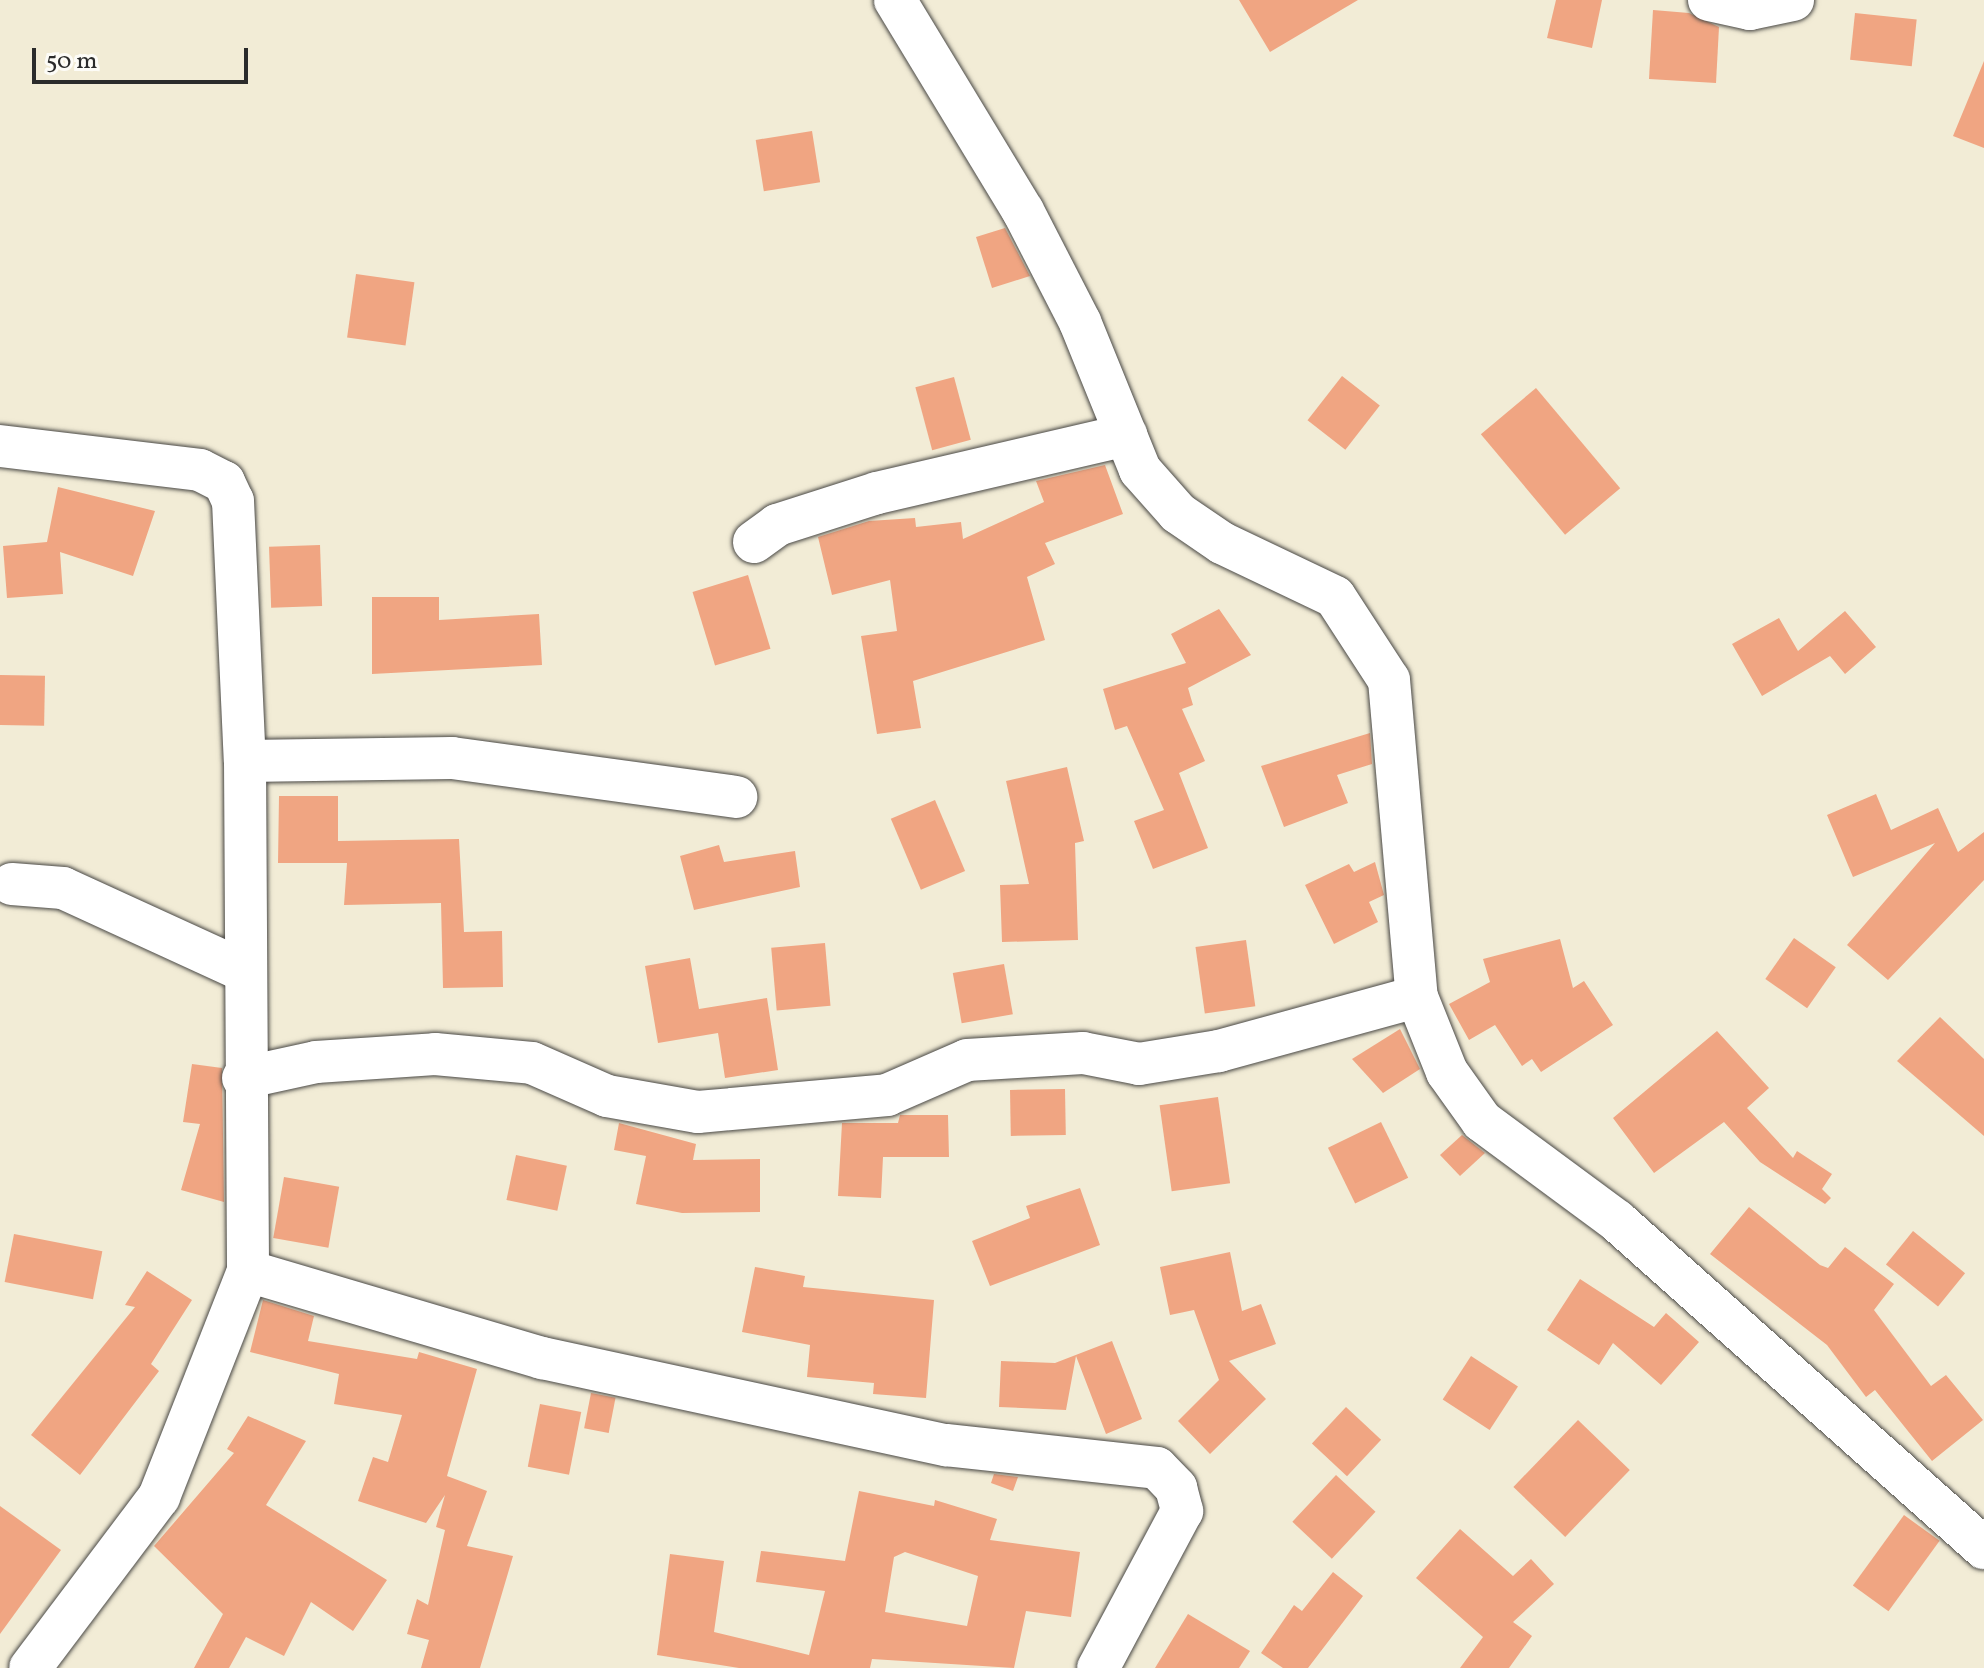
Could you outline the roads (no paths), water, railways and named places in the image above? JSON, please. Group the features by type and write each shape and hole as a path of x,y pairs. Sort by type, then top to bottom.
{"street":[{"path":"895,0 1023,211 1080,322 1140,470 1178,513 1222,543 1335,597 1389,680 1417,997 1447,1072 1482,1121 1617,1221 1984,1548"},
{"path":"1709,0 1750,9 1793,0"},
{"path":"754,542 777,525 877,493 1126,435"},
{"path":"0,446 200,470 224,482 233,501 245,761 243,1078 248,1271 159,1497 30,1668"},
{"path":"245,761 452,758 736,797"},
{"path":"12,884 63,888 244,971"},
{"path":"243,1078 316,1062 435,1054 532,1063 607,1096 698,1112 887,1095 967,1060 1083,1053 1139,1064 1166,1060 1417,997"},
{"path":"248,1271 542,1358 946,1445 1157,1468 1176,1488 1182,1511 1098,1668"}]}
